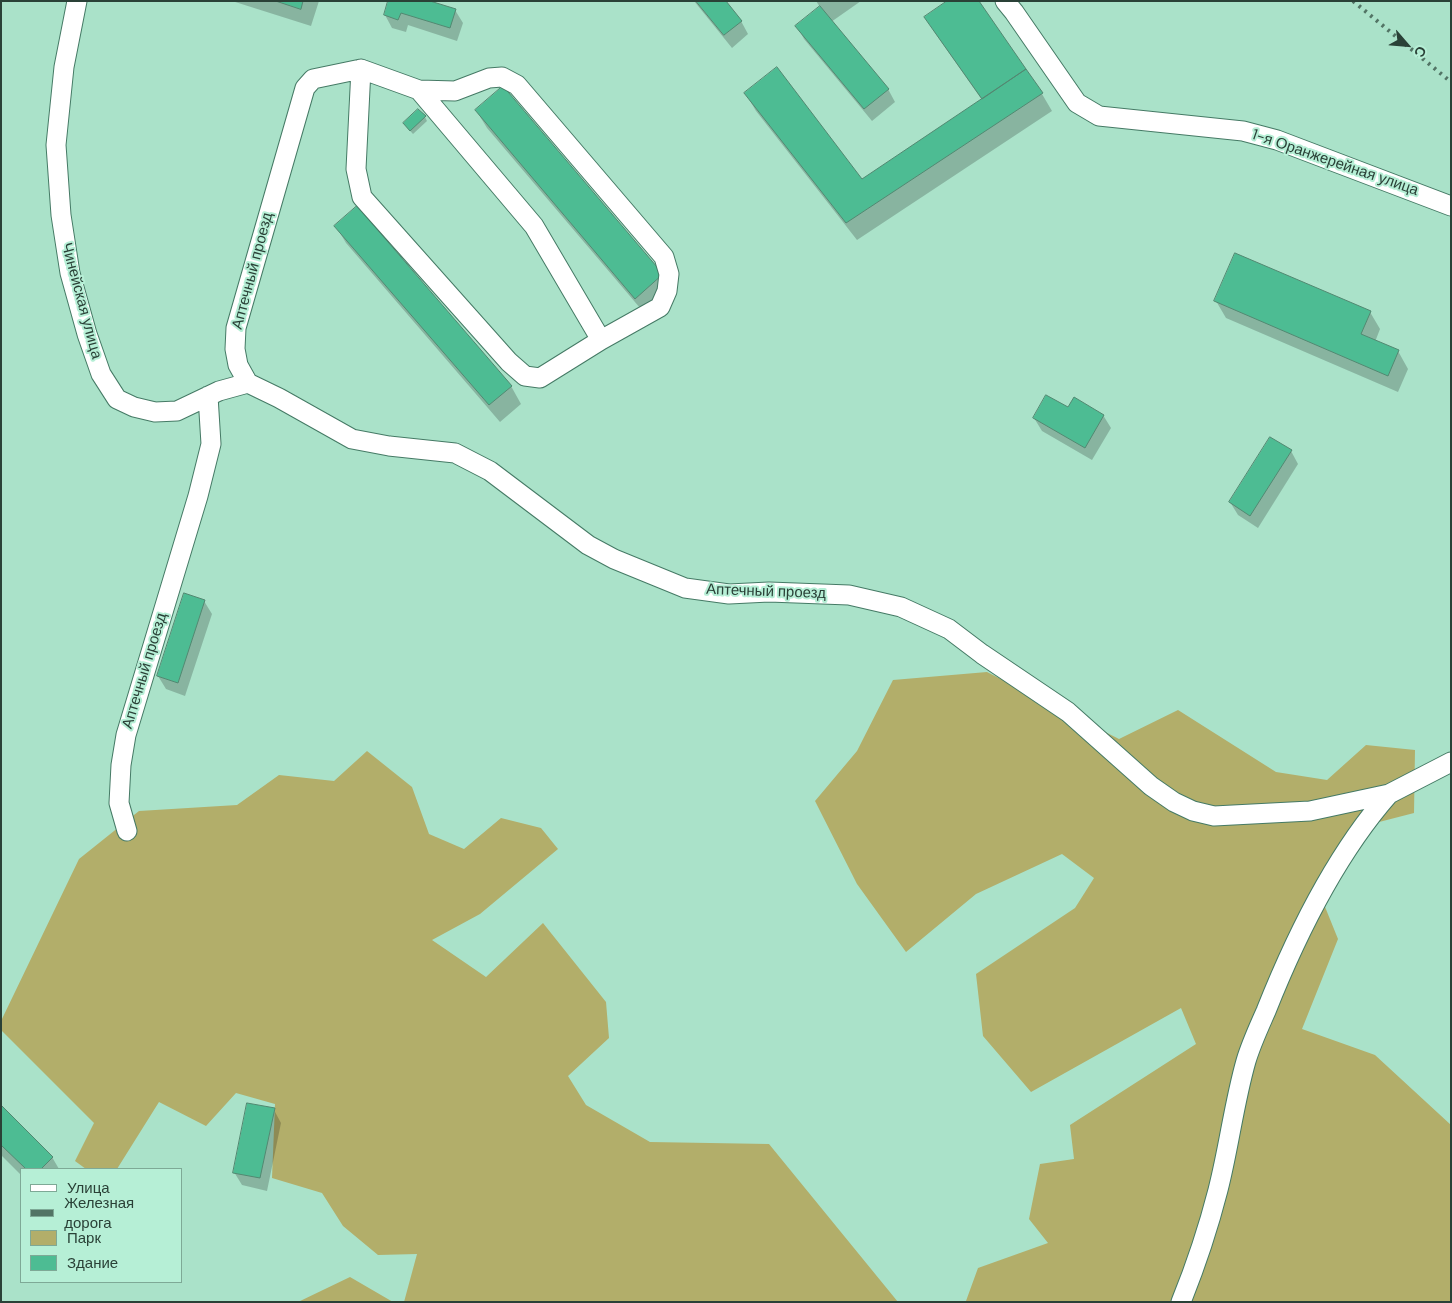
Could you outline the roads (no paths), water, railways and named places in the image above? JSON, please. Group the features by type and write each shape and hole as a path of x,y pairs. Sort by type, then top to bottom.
{"street":[{"name":"Чинейская улица","path":"77,1 64,66 56,145 61,215 70,273 101,374 117,399 134,407 156,412 177,411 219,390 248,383"},
{"name":"1-я Оранжерейная улица","path":"1004,1 1014,12 1077,103 1099,116 1243,131 1277,140 1451,206"},
{"name":"Аптечный проезд","path":"361,69 313,79 305,88 236,328 235,349 238,365 248,383 352,439 389,446 455,453 475,462 490,471 588,545 614,559 685,588 728,594 769,592 849,595 901,607 949,629 982,654 1068,712 1151,786 1174,802 1193,810 1214,816 1310,812 1388,794 1451,762"},
{"path":"361,69 419,90 455,91 490,78 502,78 517,85 664,257 669,274 667,291 660,307 540,378 525,376 509,362 362,197 356,169 361,69"},
{"path":"419,90 534,226 602,340"},
{"name":"Аптечный проезд","path":"127,831 119,803 121,765 126,735 198,496 211,444 208,396"},
{"path":"1181,1302 1210,1221 1247,1060 1283,967 1330,877 1371,814 1388,794"}],"railway":[{"path":"1353,1 1451,82"}]}
